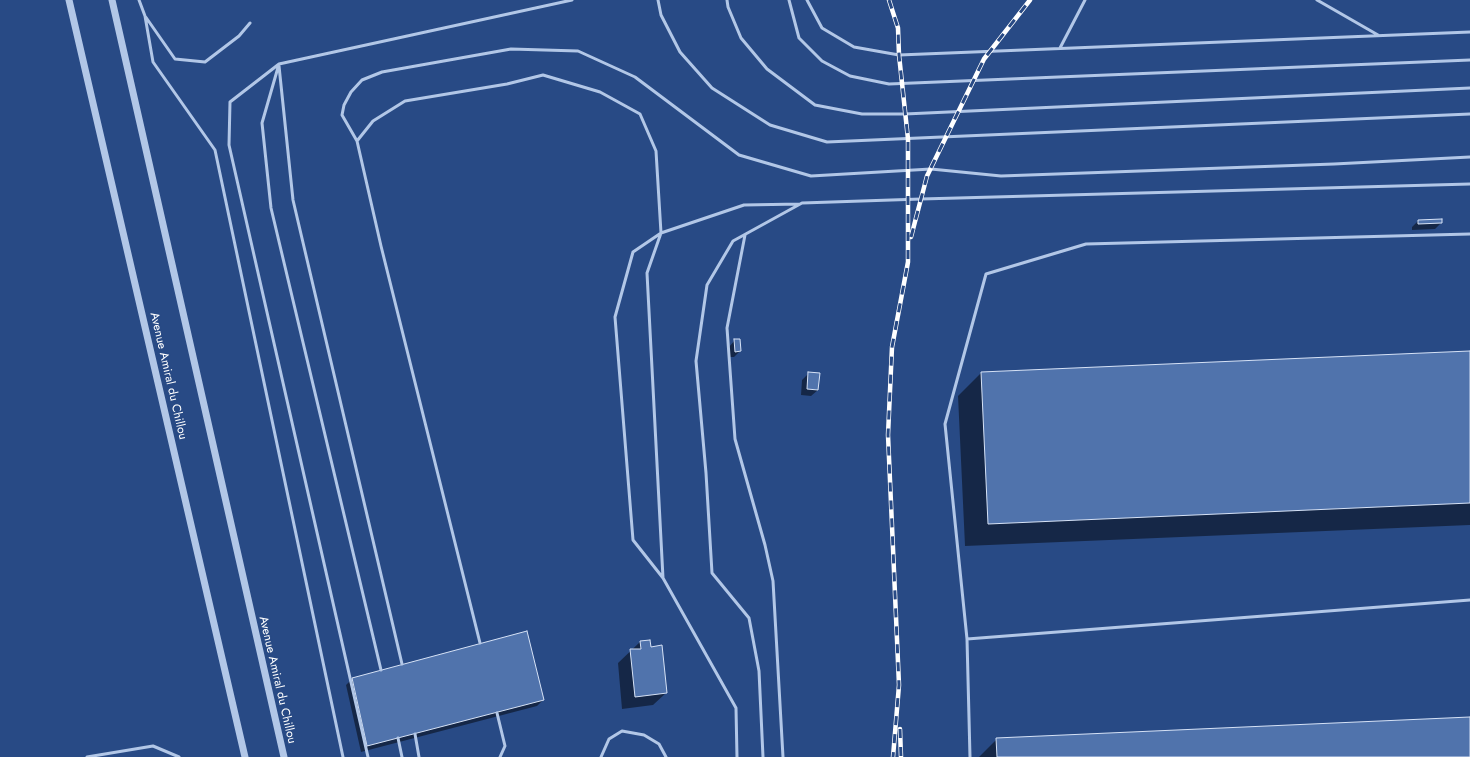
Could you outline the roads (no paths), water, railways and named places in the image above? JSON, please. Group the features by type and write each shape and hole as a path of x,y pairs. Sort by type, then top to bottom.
{"street":[{"name":"Avenue Amiral du Chillou","path":"69,0 245,757"},
{"name":"Avenue Amiral du Chillou","path":"112,0 284,757"}],"lane":[{"path":"139,0 144,16 153,62 215,150 343,757"},
{"path":"368,757 229,145 230,102 279,64 572,0"},
{"path":"658,0 661,15 680,52 712,88 770,125 827,142 1470,114"},
{"path":"727,0 728,8 741,38 767,69 815,105 862,114 906,114 1470,88"},
{"path":"788,0 799,38 822,62 850,76 889,84 1470,60"},
{"path":"807,0 822,28 854,47 899,55 1470,32"},
{"path":"1060,48 1085,0"},
{"path":"1317,0 1378,36"},
{"path":"144,16 175,59 205,62 239,36 250,23"},
{"path":"480,643 381,246 357,141 342,115 344,105 351,92 362,80 382,72 511,49 578,51 635,77 739,155 811,176 931,169 1001,176 1334,164 1470,157"},
{"path":"279,64 293,200 402,664"},
{"path":"279,64 262,124 271,208 382,670"},
{"path":"357,141 373,121 404,101 507,84 543,75 600,92 640,114 656,151 661,233 647,273 663,578"},
{"path":"737,757 736,708 663,578 633,540 615,317 632,252 661,233 744,205 1470,184"},
{"path":"763,757 759,671 749,618 712,573 706,473 696,361 707,285 733,241 802,204"},
{"path":"970,757 967,639 945,424 986,274 1086,244 1470,234"},
{"path":"745,235 727,328 735,439 765,545 773,581 783,757"},
{"path":"967,639 1470,600"},
{"path":"497,713 505,746 500,757"},
{"path":"601,757 609,739 622,731 644,735 659,744 666,757"},
{"path":"415,734 419,757"},
{"path":"398,738 402,757"},
{"path":"87,757 153,746 179,757"}],"railway":[{"path":"889,0 898,28 899,55 908,139 908,262 892,347 888,435 899,685 893,757"},
{"path":"911,237 927,176 984,59 1030,0"},
{"path":"900,729 901,757"}]}
